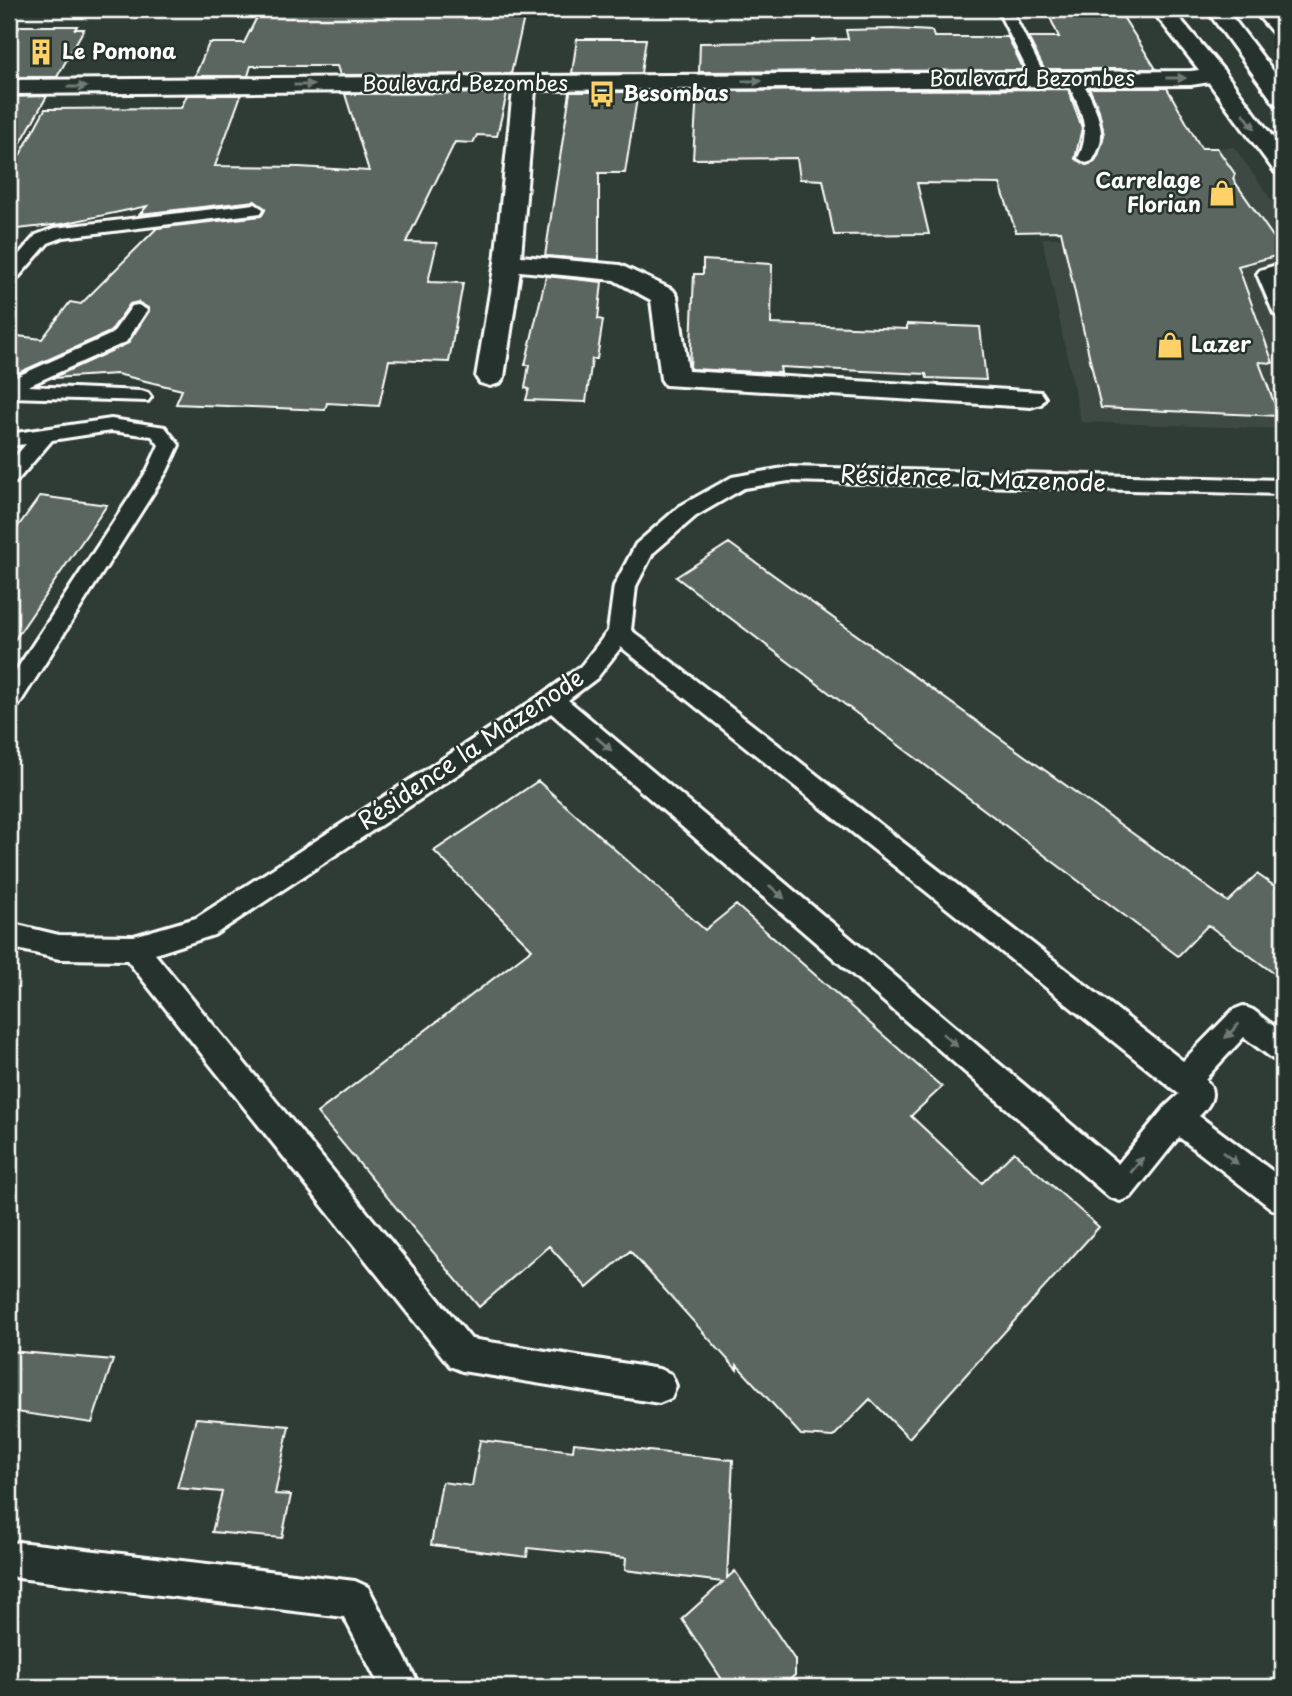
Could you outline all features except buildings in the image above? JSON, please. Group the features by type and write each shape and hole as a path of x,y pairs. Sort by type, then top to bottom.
{"main road":[{"path":"1161,9 1215,75 1283,167"},
{"path":"1216,9 1283,99"},
{"path":"1262,9 1283,32"},
{"name":"Boulevard Bezombes","path":"9,87 1191,78 1215,75"},
{"path":"490,377 508,262 524,83"},
{"path":"508,262 620,274 664,296 675,379 1031,398"}],"lane":[{"path":"1004,9 1039,79"},
{"path":"1073,79 1095,132 1092,148 1086,158"},
{"path":"9,277 42,239 61,232 254,209"},
{"path":"1283,268 1266,274 1283,314"},
{"path":"9,389 119,338 138,310"},
{"path":"9,389 141,397"},
{"path":"9,440 111,425 158,431 169,445 157,471 9,700"},
{"path":"9,477 45,435"},
{"name":"Résidence la Mazenode","path":"9,935 60,947 134,948 204,927 589,672 619,633 625,586 644,550 688,511 739,482 789,474 1283,487"},
{"path":"552,699 1120,1186 1176,1117 1198,1095 1198,1091 619,633"},
{"path":"134,948 462,1354 659,1386"},
{"path":"1185,1079 1243,1019 1283,1049"},
{"path":"1176,1117 1283,1198"},
{"path":"18,1560 355,1600 401,1687"}],"shaded area":[{"path":"1234,147 1283,216 1283,429 1081,422 1042,238 1225,236 1169,148"}],"place":[{"name":"Le Pomona","path":"41,52"},
{"name":"Besombas","path":"602,94"},
{"name":"Carrelage Florian","path":"1222,193"},
{"name":"Lazer","path":"1170,345"}]}
